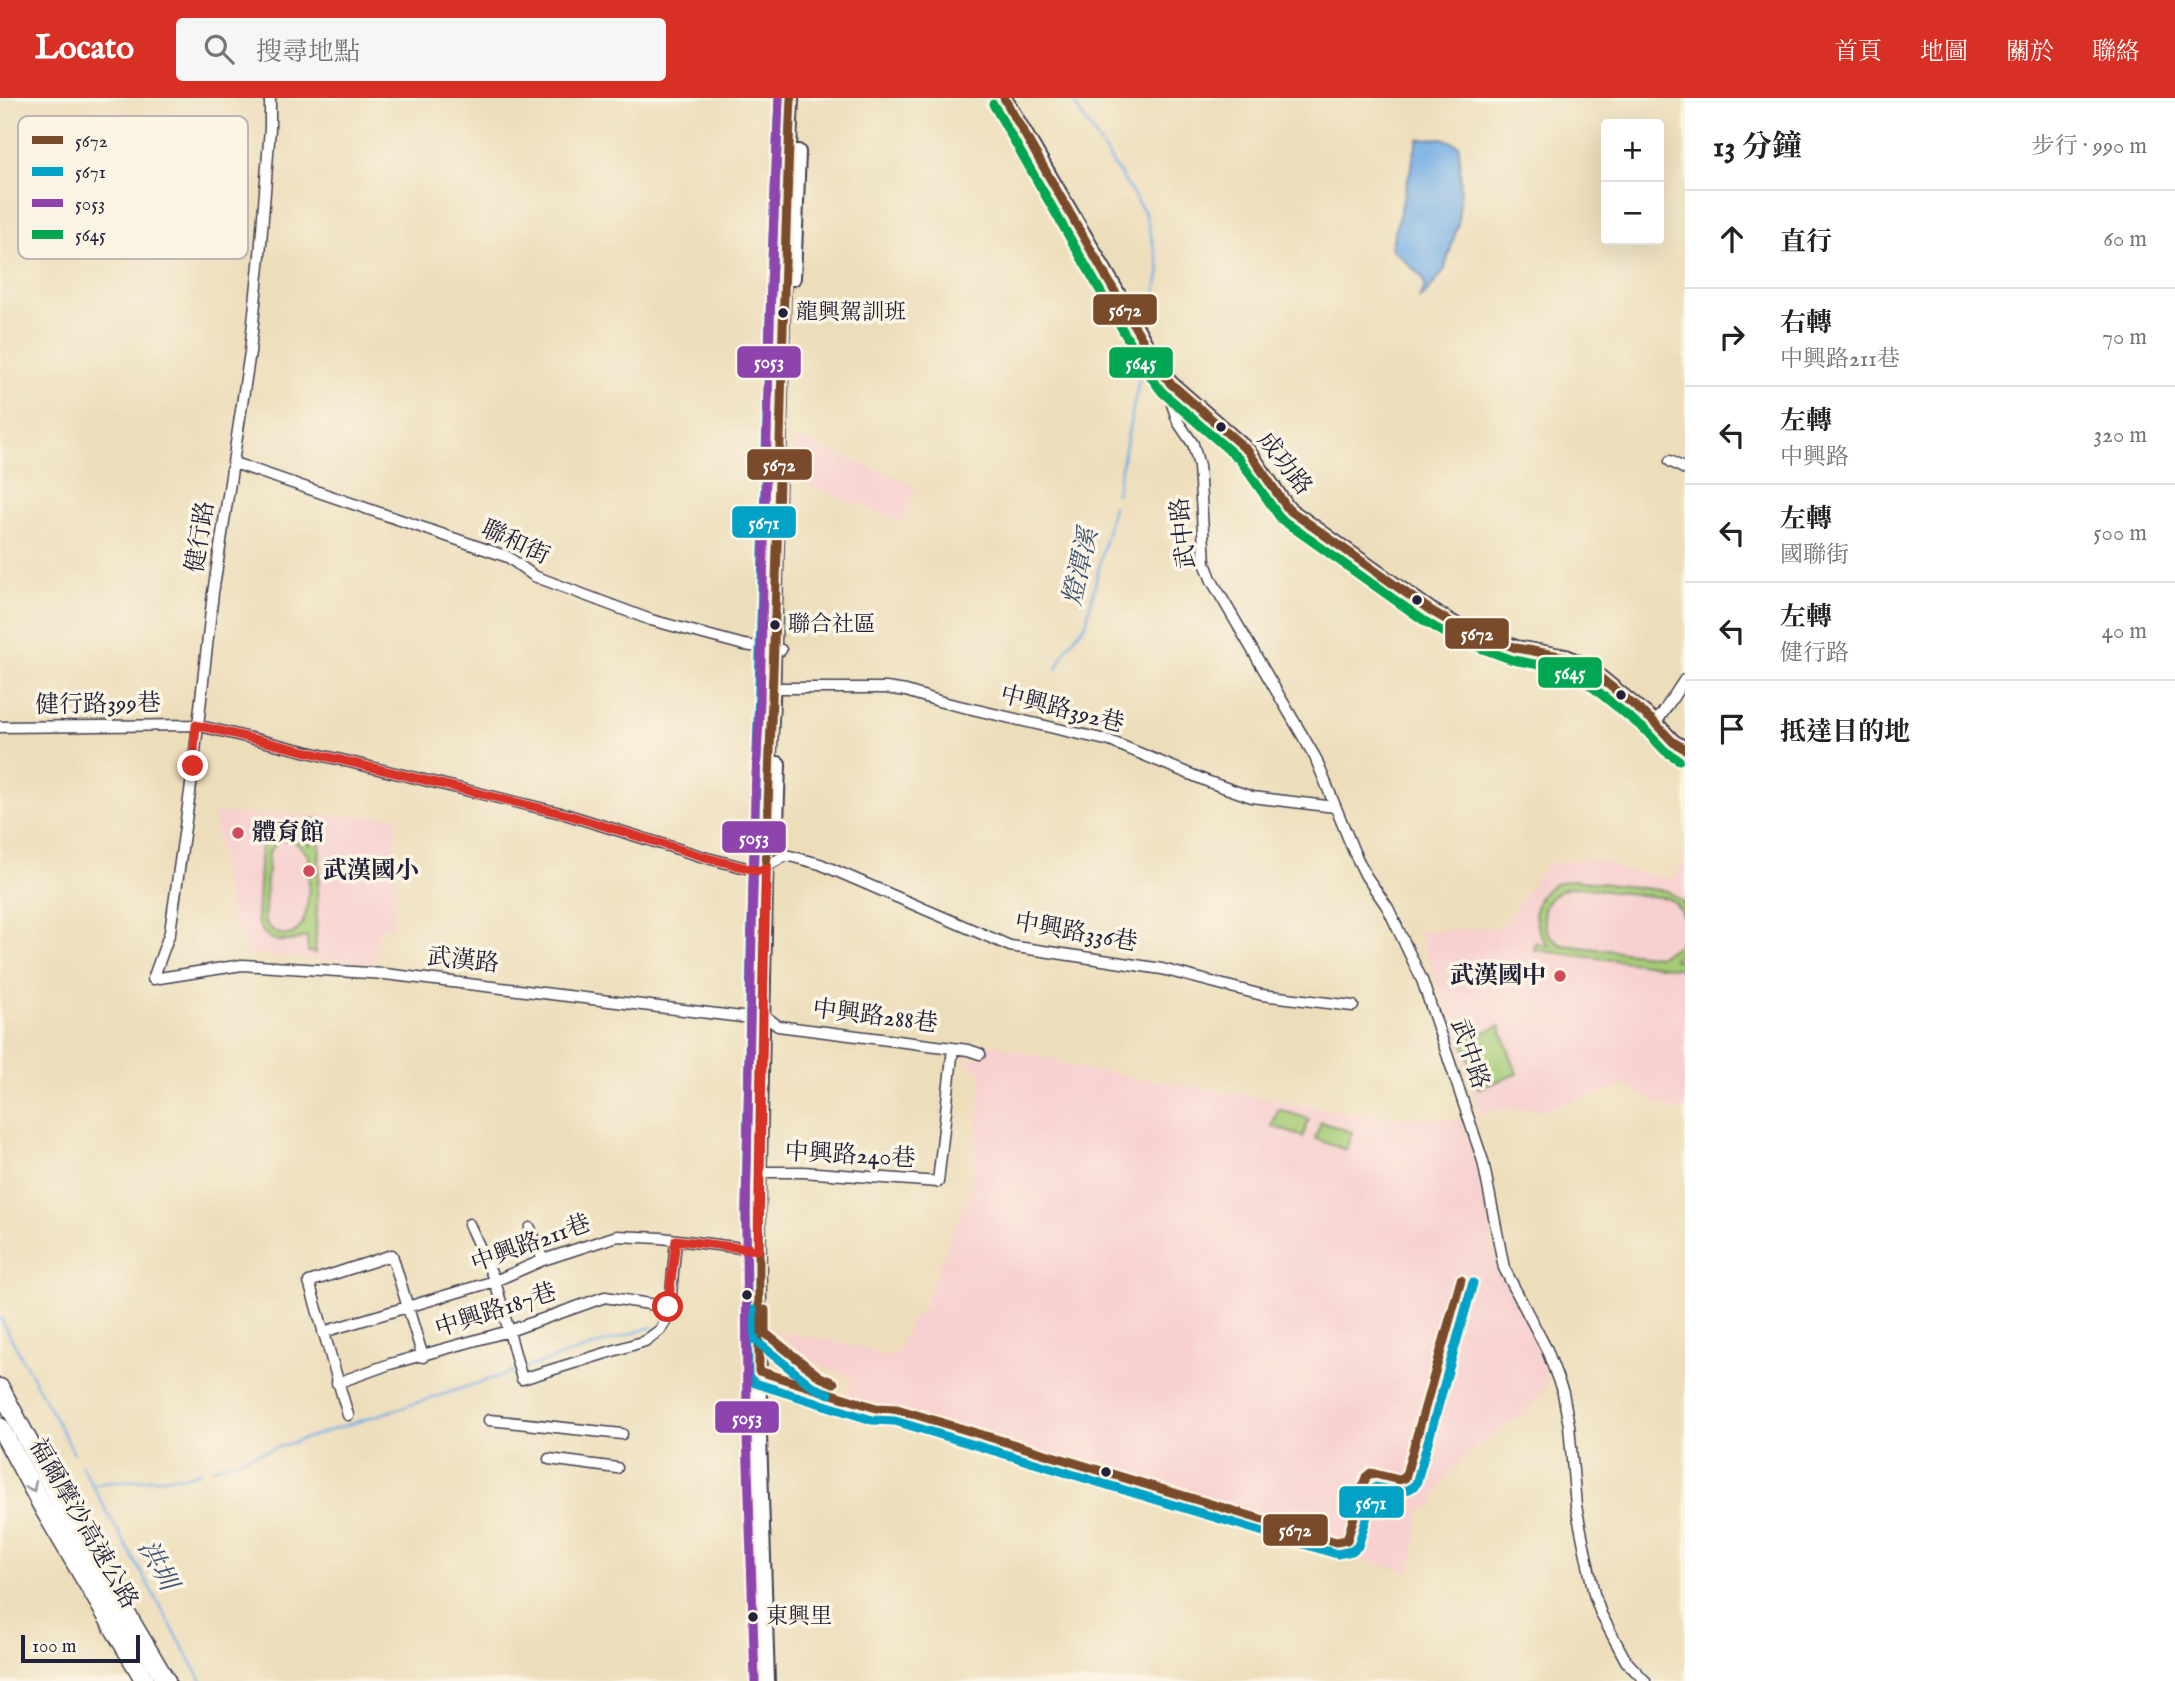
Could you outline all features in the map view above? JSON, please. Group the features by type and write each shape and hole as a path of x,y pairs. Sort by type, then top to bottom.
{"highway":[{"name":"福爾摩沙高速公路","path":"0,1388 66,1512 166,1681"},
{"name":"福爾摩沙高速公路","path":"0,1427 45,1511 145,1681"}],"main road":[{"path":"776,1681 765,1333 764,1172 783,286 791,98"},
{"path":"777,649 799,98"},
{"name":"成功路","path":"1004,98 1155,362 1170,383 1248,451 1288,509 1430,610 1459,627 1516,648 1566,657 1587,667 1685,749"},
{"path":"764,1172 758,1250 759,1435 767,1681"}],"street":[{"name":"健行路","path":"153,979 170,932 192,778 213,593 234,463 260,255 271,128 270,98"},
{"name":"武中路","path":"1170,383 1172,404 1178,422 1193,444 1199,466 1205,563 1212,582 1315,758 1360,864 1388,908 1422,980 1483,1161 1504,1268 1547,1349 1563,1393 1569,1425 1576,1506 1594,1594 1601,1614 1626,1661 1645,1681"},
{"path":"1670,461 1685,469"},
{"name":"聯和街","path":"234,463 508,557 534,576 650,620 744,645 777,649"},
{"path":"1656,723 1685,679"},
{"name":"中興路392巷","path":"776,688 886,688 906,691 942,702 1110,741 1252,797 1335,807"},
{"name":"健行路399巷","path":"0,727 196,725 565,814 758,871 770,865"},
{"name":"中興路336巷","path":"770,865 786,855 820,864 1010,946 1151,967 1262,995 1353,1006"},
{"name":"武漢路","path":"153,979 242,965 276,967 398,975 766,1017"},
{"name":"中興路288巷","path":"766,1017 779,1026 953,1048 980,1054"},
{"name":"中興路240巷","path":"764,1172 803,1172 938,1182 953,1048"},
{"path":"469,1224 495,1281 521,1373 645,1341 660,1331 669,1314 676,1240"},
{"path":"530,1228 542,1260"},
{"name":"中興路211巷","path":"323,1332 495,1281 542,1260 617,1236 758,1250"},
{"path":"348,1415 309,1282 392,1255 423,1357"},
{"name":"中興路187巷","path":"337,1383 390,1364 509,1331 605,1297 668,1307"},
{"path":"489,1420 622,1434"},
{"path":"550,1459 617,1468"}],"shaded area":[{"path":"793,437 916,486 903,522 791,478"},
{"name":"武漢國小","path":"213,814 397,816 394,927 380,928 375,963 242,954 243,931 231,925"},
{"name":"武漢國中","path":"1685,854 1685,1114 1656,1103 1628,1085 1542,1110 1501,1109 1481,1115 1452,1021 1418,931 1502,927 1546,865 1584,859 1607,861 1624,871 1675,879"},
{"path":"992,1044 1090,1070 1370,1116 1461,1120 1476,1161 1492,1250 1501,1277 1523,1315 1541,1355 1548,1384 1525,1413 1476,1447 1449,1474 1430,1508 1421,1508 1411,1572 1356,1560 950,1435 845,1407 852,1378 809,1360 771,1329 893,1357 914,1316 920,1315 971,1186 982,1074 958,1054 977,1060 983,1047"}],"green space":[{"path":"312,819 321,820 315,953 308,952 307,936 292,941 278,941 266,935 257,921 261,846 273,835 286,831 298,835 310,845","holes":["289,840 297,843 309,856 308,903 301,925 295,932 282,935 264,920 269,852 278,841"]},
{"path":"1573,880 1668,891 1685,904 1685,922 1678,907 1666,898 1574,887 1556,894 1545,907 1546,927 1555,941 1562,945 1659,956 1679,945 1685,931 1685,948 1673,959 1685,962 1684,969 1534,950 1535,943 1548,945 1536,923 1535,912 1542,894 1560,882"},
{"path":"1500,1026 1517,1074 1479,1088 1462,1040"},
{"path":"1278,1109 1309,1119 1303,1137 1272,1126"},
{"path":"1321,1122 1352,1132 1346,1150 1315,1139"}],"water":[{"path":"1442,138 1459,145 1461,189 1458,224 1444,271 1419,299 1425,286 1422,277 1391,248 1418,139"}],"waterway":[{"name":"燈潭溪","path":"1073,98 1145,213 1160,269 1148,334"},
{"name":"燈潭溪","path":"1116,494 1144,354"},
{"name":"燈潭溪","path":"1057,669 1067,647 1086,624 1113,506"},
{"name":"洪圳","path":"0,1318 74,1453"},
{"path":"522,1369 652,1327"},
{"path":"213,1468 516,1371"},
{"name":"洪圳","path":"81,1465 202,1681"},
{"path":"92,1484 186,1476 200,1472"}],"transit line":[{"name":"5671","path":"779,98 751,953 746,1211 748,1377 755,1383 872,1420 895,1421 1337,1554 1352,1551 1358,1546 1376,1487 1402,1491 1416,1484 1473,1283"},
{"name":"5053","path":"755,1681 747,1435 746,1211 755,794 779,98"},
{"name":"5672","path":"791,98 764,951 759,1371 876,1408 897,1409 1336,1542 1347,1540 1366,1477 1371,1473 1399,1480 1405,1478 1461,1280"},
{"name":"5672","path":"1004,98 1155,362 1170,383 1248,451 1288,509 1430,610 1459,627 1516,648 1566,657 1587,667 1652,720 1673,742 1685,749"},
{"name":"5645","path":"993,104 1145,369 1162,392 1239,459 1281,519 1423,620 1453,638 1513,660 1562,669 1580,677 1679,760"},
{"name":"5671","path":"753,1310 753,1334 756,1341 813,1387 829,1394"},
{"name":"5672","path":"765,1310 765,1333 820,1377 834,1383"}],"place":[{"name":"龍興駕訓班","path":"783,313"},
{"name":"聯合社區","path":"775,625"},
{"name":"體育館","path":"238,833"},
{"name":"武漢國小","path":"309,871"},
{"name":"武漢國中","path":"1560,976"},
{"name":"東興里","path":"753,1617"}],"route":[{"path":"193,766 196,725 565,814 758,871 766,868 758,1250 676,1240 668,1307"}]}
